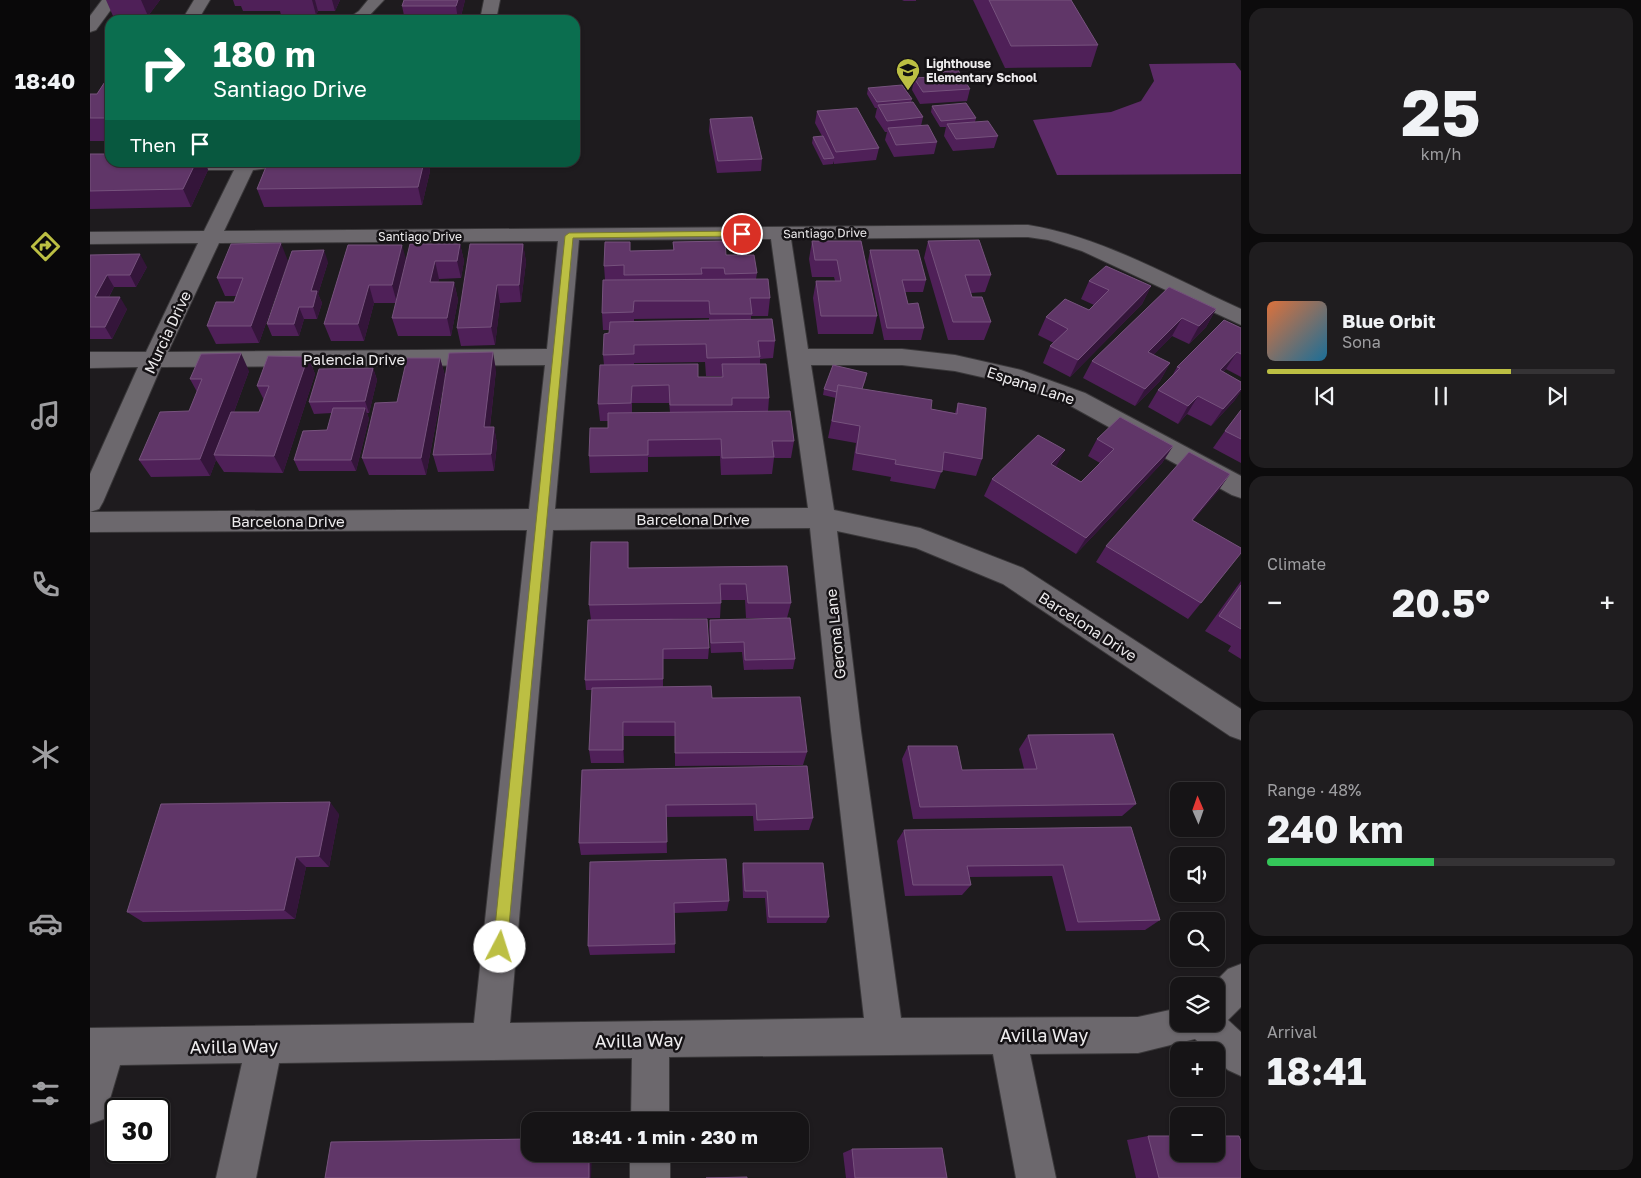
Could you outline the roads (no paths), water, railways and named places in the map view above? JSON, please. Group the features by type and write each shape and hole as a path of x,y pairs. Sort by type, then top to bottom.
{"street":[{"path":"94,31 110,0"},
{"path":"193,15 202,0"},
{"path":"362,15 376,0"},
{"path":"489,15 492,0"},
{"name":"Murcia Drive","path":"90,502 153,360 245,167"},
{"name":"Santiago Drive","path":"90,238 569,236 1028,231 1052,235 1089,247 1241,318"},
{"name":"Gerona Lane","path":"780,234 822,518 846,731 885,1036"},
{"path":"490,1042 569,236"},
{"name":"Espana Lane","path":"799,357 902,356 955,363 1013,376 1077,399 1241,488"},
{"name":"Palencia Drive","path":"90,360 558,357"},
{"name":"Barcelona Drive","path":"90,522 822,518 920,538 1013,576 1241,726"},
{"path":"1225,998 1241,982"},
{"name":"Avilla Way","path":"99,1047 1008,1034 1138,1035 1170,1028"},
{"path":"1214,1032 1241,1057"},
{"path":"1008,1034 1036,1178"},
{"path":"650,1112 651,1040"},
{"path":"236,1178 264,1046"},
{"path":"90,1105 99,1047"},
{"path":"650,1162 650,1178"}],"place":[{"name":"Lighthouse Elementary School","path":"908,91"}]}
